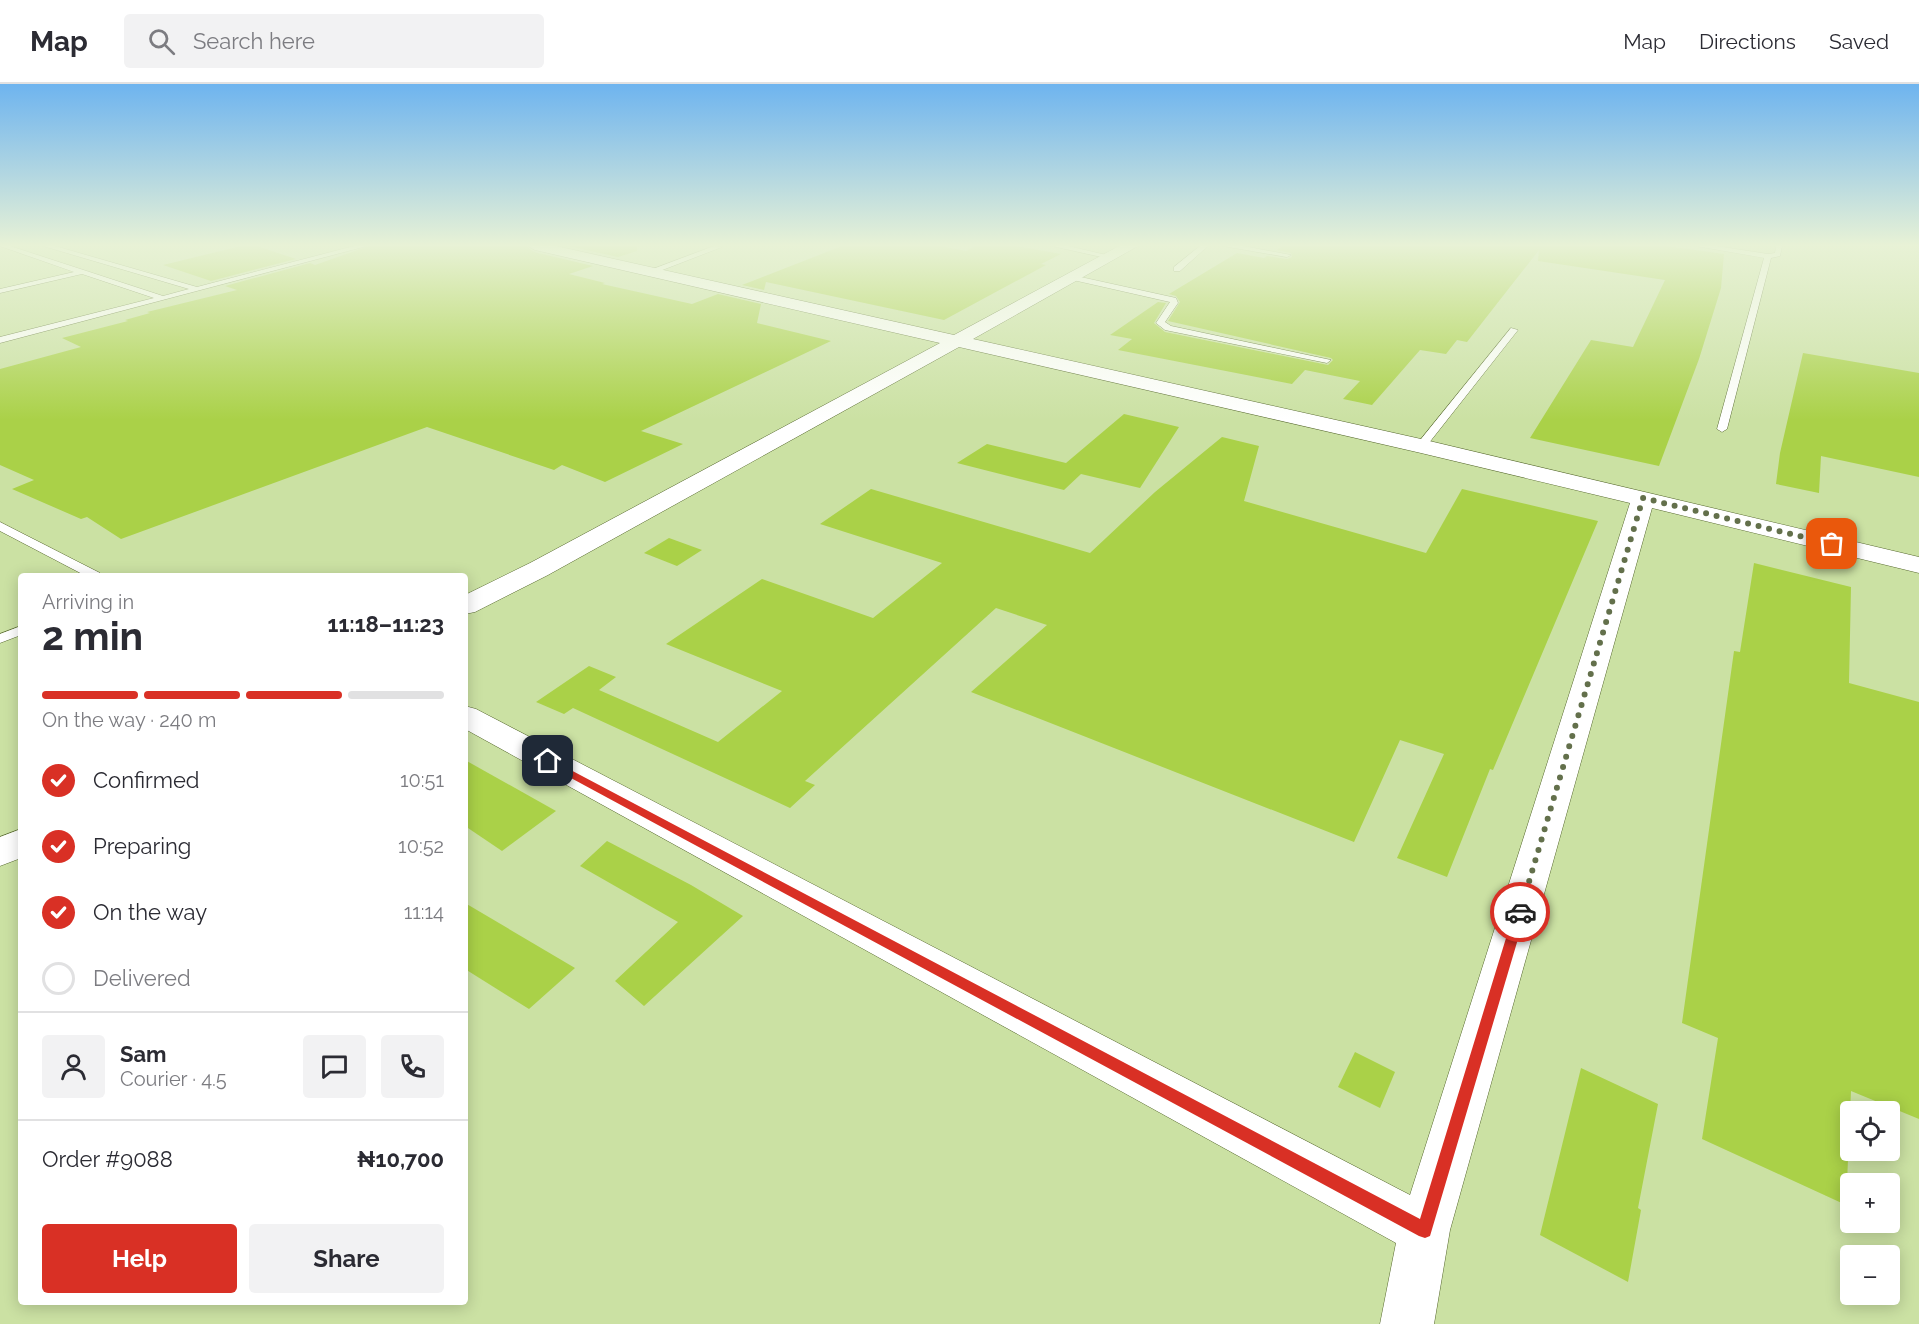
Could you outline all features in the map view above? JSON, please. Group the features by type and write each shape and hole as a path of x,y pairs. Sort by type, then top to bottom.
{"street":[{"path":"790,304 1421,446 1919,565"},
{"path":"468,604 539,569 1026,304"},
{"path":"1407,1324 1425,1230 1643,498"},
{"path":"468,718 1425,1230"},
{"path":"0,853 18,844"}],"lane":[{"path":"0,340 140,304"},
{"path":"1173,304 1160,323 1168,328 1327,360"},
{"path":"1722,429 1755,304"},
{"path":"1421,446 1514,330"},
{"path":"0,526 90,573"},
{"path":"0,639 18,631"}],"building":[{"path":"180,304 760,304 757,323 831,341 641,431 683,444 605,482 562,465 554,470 427,427 121,539 87,517 81,519 12,489 34,480 0,465 0,369 81,347 62,338 150,313 147,312"},
{"path":"868,304 974,304 944,320"},
{"path":"1155,304 1165,304 1154,323 1165,332 1328,365 1333,360 1168,321 1179,304 1497,304 1467,342 1457,340 1446,354 1420,350 1372,405 1343,399 1360,381 1305,370 1292,384 1118,350 1132,339 1110,335"},
{"path":"1654,304 1716,304 1699,359 1659,466 1530,438 1591,340 1633,347"},
{"path":"1803,353 1919,373 1919,477 1821,456 1819,493 1776,484 1780,453"},
{"path":"1124,414 1179,427 1140,488 1081,474 1064,490 957,463 987,444 1066,463"},
{"path":"1222,437 1259,446 1244,501 1426,553 1462,489 1598,521 1493,770 1490,769 1447,877 1397,858 1444,754 1400,740 1354,842 971,692 1047,625 996,608 805,781 815,785 790,808 573,708 564,714 536,702 589,666 616,677 599,690 718,742 782,691 666,644 762,579 873,618 942,563 820,524 871,489 1090,553 1155,492"},
{"path":"669,538 702,550 677,566 644,553"},
{"path":"1754,563 1851,587 1849,683 1919,702 1919,1119 1900,1111 1900,1101 1875,1101 1851,1091 1851,1101 1840,1101 1840,1161 1848,1161 1847,1173 1840,1173 1840,1202 1702,1139 1718,1038 1682,1023 1734,651 1740,652"},
{"path":"468,762 556,811 502,851 468,828"},
{"path":"607,841 691,885 743,916 644,1006 615,981 678,922 580,866"},
{"path":"468,905 575,968 529,1009 468,971"},
{"path":"1355,1052 1395,1072 1380,1108 1338,1087"},
{"path":"1581,1068 1658,1104 1638,1208 1641,1210 1628,1282 1540,1235"}],"way so far":[{"path":"1520,912 1643,498 1832,544"}],"route":[{"path":"548,761 1425,1230 1520,912"}]}
